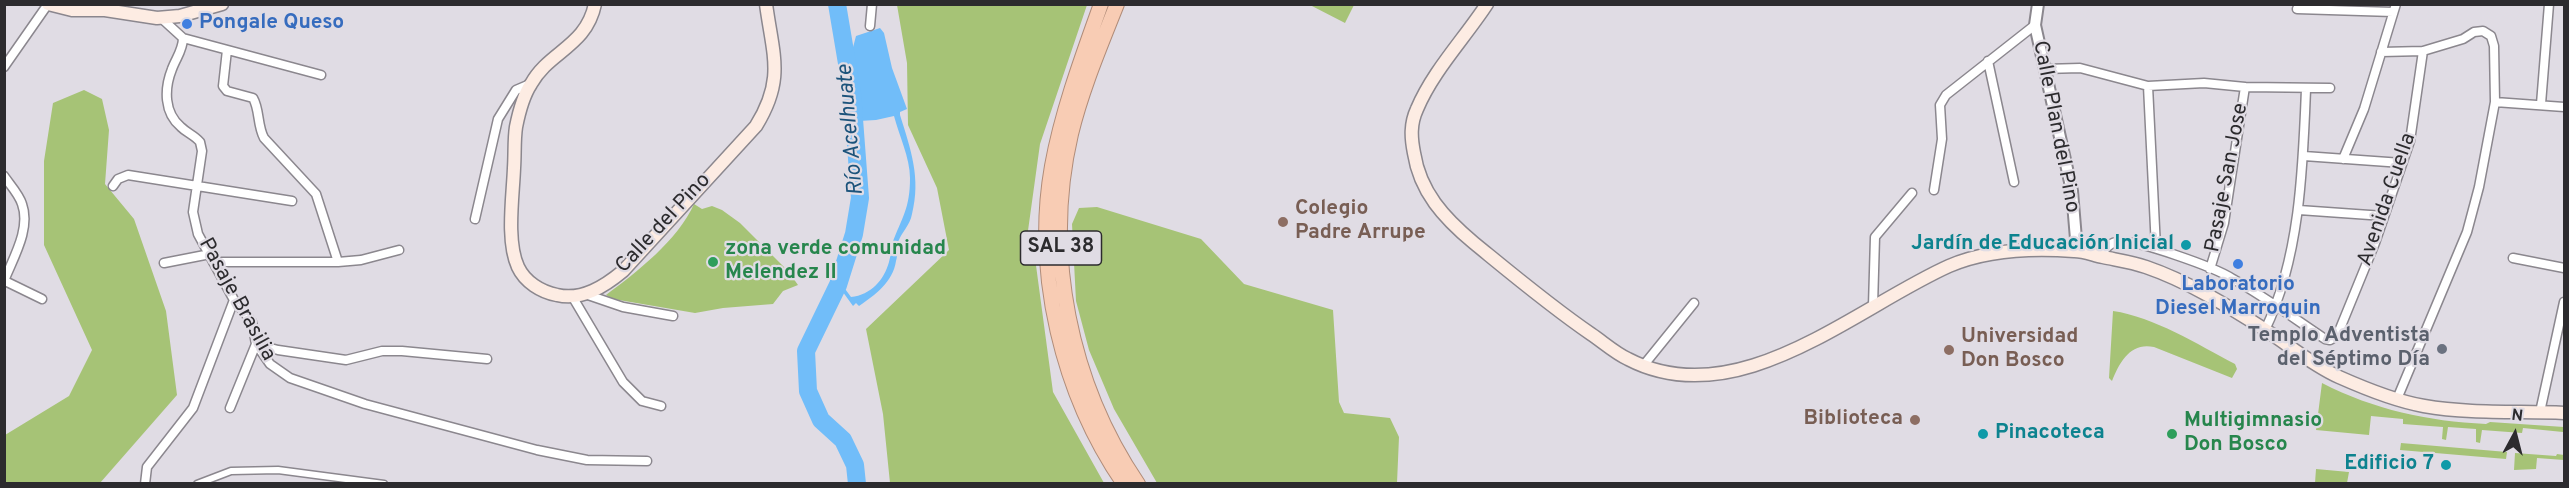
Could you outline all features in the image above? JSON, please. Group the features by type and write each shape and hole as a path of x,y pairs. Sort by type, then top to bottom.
{"highway":[{"name":"SAL 38","path":"1101,4 1057,141 1048,192 1047,248 1055,313 1067,364 1092,428 1124,483"},
{"name":"SAL 38","path":"1117,4 1084,89 1071,135 1061,209 1061,255 1067,310 1081,368 1113,442 1138,483"}],"main road":[{"path":"48,4 72,10 127,8 160,18 180,16 197,8 222,4"},
{"path":"579,295 548,293 525,278 518,267 512,230 516,128 530,84 537,73 581,36 593,15 595,4"},
{"name":"Calle del Pino","path":"579,295 606,284 623,271 756,126 766,109 775,83 776,72 766,4"},
{"path":"1487,4 1442,67 1415,113 1412,137 1419,180 1439,209 1466,236 1560,312 1626,359 1643,366 1663,372 1690,374 1720,373 1752,367 1785,355 1950,266 1968,260 2011,252 2077,251 2130,262 2170,276 2265,330 2337,376 2397,399 2424,406 2473,411 2565,413"}],"street":[{"path":"4,67 48,4"},
{"path":"870,26 872,4"},
{"name":"Calle Plan del Pino","path":"2038,4 2036,25 2072,191 2077,251"},
{"path":"2541,104 2549,4"},
{"path":"2297,9 2394,8 2364,109 2343,159"},
{"path":"160,18 183,38 321,75"},
{"path":"1934,190 1942,139 1941,105 1946,95 2036,25"},
{"path":"2381,52 2423,51 2463,39 2474,32 2483,31 2491,36 2494,46 2495,102 2479,187 2467,232 2397,399"},
{"name":"Pasaje Brasilia","path":"183,38 183,46 171,70 167,90 168,111 180,127 200,142 202,151 193,212 198,234 234,300 252,322 256,344 270,364 290,378 364,404 537,450 587,460 647,460"},
{"path":"227,50 223,86 227,91 253,98 256,103 258,128 264,138 316,194 338,262"},
{"name":"Avenida Cuella","path":"2276,307 2325,339 2330,340 2337,336 2384,216 2414,129 2423,51"},
{"path":"1988,61 2014,182"},
{"path":"2044,69 2080,68 2148,86 2205,83 2245,87 2330,88"},
{"path":"475,219 498,119 516,90 530,84"},
{"path":"2148,86 2156,248"},
{"name":"Pasaje San Jose","path":"2210,269 2224,223 2245,87"},
{"path":"2265,330 2276,307 2299,210 2304,156 2306,89"},
{"path":"2495,102 2565,107"},
{"path":"2304,156 2402,162"},
{"path":"113,186 118,178 128,175 292,201"},
{"path":"4,176 22,203 24,231 8,262 5,281 42,299"},
{"path":"1873,306 1875,237 1912,193"},
{"path":"2299,210 2384,216"},
{"path":"2100,257 2106,247 2116,242 2132,242 2156,248 2231,277 2276,307"},
{"path":"164,263 212,258 338,262 361,260 399,250"},
{"path":"2513,258 2565,268"},
{"path":"579,295 623,308 673,316"},
{"path":"579,295 623,382 642,401 661,406"},
{"path":"145,483 147,467 193,408 234,300"},
{"path":"2540,412 2560,337 2565,302"},
{"path":"1643,366 1694,303"},
{"path":"230,408 256,344 278,350 346,360 382,351 487,359"},
{"path":"197,483 231,471 278,470 384,483"}],"green space":[{"path":"1354,4 1345,23 1310,5"},
{"path":"897,5 1087,5 1040,144 1026,245 1035,258 1053,392 1104,483 890,483 883,414 866,329 949,250 937,188 908,125 907,63"},
{"path":"84,90 102,99 109,130 105,184 134,219 166,311 177,395 100,483 5,483 5,435 69,396 92,350 44,245 44,161 53,103"},
{"name":"zona verde comunidad Melendez II","path":"694,204 702,209 712,206 722,210 740,223 788,271 798,285 783,291 773,304 695,313 613,299 606,295 643,266 667,243"},
{"path":"1097,207 1201,239 1244,284 1333,310 1339,402 1344,413 1390,418 1399,437 1397,483 1157,483 1114,409 1089,350 1076,301 1072,224 1079,208"},
{"path":"2113,311 2144,319 2175,332 2235,364 2237,369 2232,378 2154,347 2146,346 2139,347 2127,355 2112,381 2109,378"},
{"path":"2322,383 2382,407 2422,417 2486,424 2490,422 2564,427 2563,432 2523,428 2522,433 2482,430 2480,443 2476,442 2476,429 2448,427 2446,440 2442,439 2443,427 2403,424 2403,419 2371,416 2369,435 2316,430"},
{"path":"2401,443 2507,452 2506,459 2400,450"},
{"path":"2515,453 2564,455 2564,460 2537,458 2536,469 2514,470"},
{"path":"2316,469 2349,472 2347,483 2315,483"}],"water":[{"path":"880,28 884,33 892,68 907,109 900,112 900,115 914,164 915,201 911,218 898,243 894,269 887,282 859,306 856,303 853,306 827,270 829,267 851,297 865,293 876,286 887,269 892,244 907,205 910,189 908,163 894,116 859,121 860,105 851,55 856,36"}],"waterway":[{"name":"Río Acelhuate","path":"837,4 852,93 860,198 854,234 838,285 806,351 808,391 821,420 843,440 855,465 857,484"}],"place":[{"name":"Pongale Queso","path":"187,24"},
{"name":"Colegio Padre Arrupe","path":"1283,222"},
{"name":"Jardín de Educación Inicial","path":"2186,245"},
{"name":"zona verde comunidad Melendez II","path":"713,262"},
{"name":"Laboratorio Diesel Marroquin","path":"2238,264"},
{"name":"Templo Adventista del Séptimo Día","path":"2442,349"},
{"name":"Universidad Don Bosco","path":"1949,350"},
{"name":"Biblioteca","path":"1915,420"},
{"name":"Pinacoteca","path":"1983,434"},
{"name":"Multigimnasio Don Bosco","path":"2172,434"},
{"name":"Edificio 7","path":"2446,465"}]}
